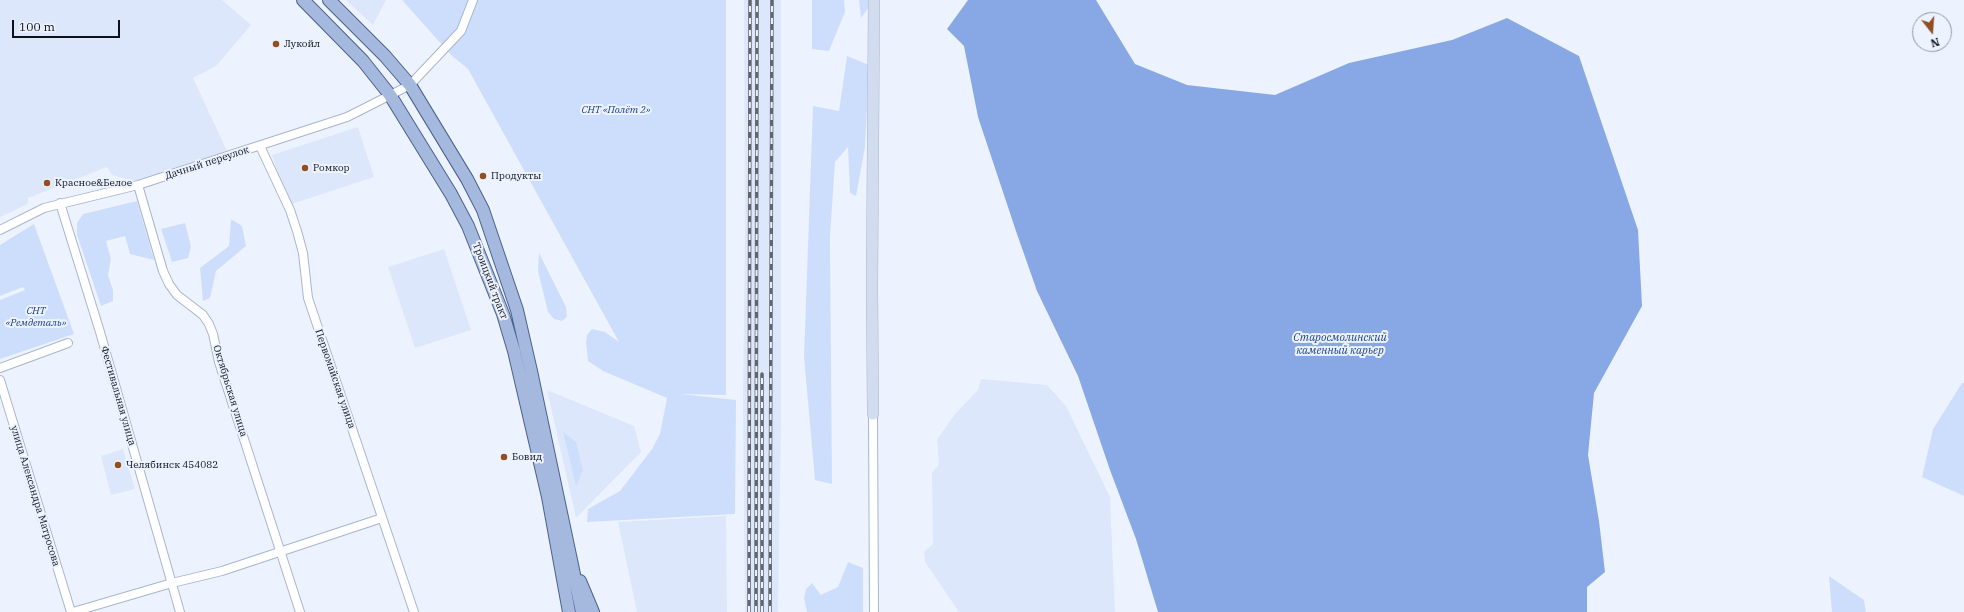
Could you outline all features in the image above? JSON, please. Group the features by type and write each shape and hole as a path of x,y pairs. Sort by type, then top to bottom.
{"main road":[{"name":"Троицкий тракт","path":"303,0 363,61 390,95 455,200 478,250 503,314 514,350 548,497 569,612"},
{"name":"Троицкий тракт","path":"329,0 385,56 410,85 467,179 483,210 517,310 532,370 582,612"},
{"path":"570,558 593,612"}],"street":[{"path":"410,85 461,31 473,0"},
{"path":"874,0 872,278 874,612"},
{"name":"Дачный переулок","path":"0,230 28,215 60,203 138,185 347,117 410,85"},
{"name":"Первомайская улица","path":"260,146 296,226 303,253 308,298 414,612"},
{"name":"Октябрьская улица","path":"138,185 169,284 177,294 203,315 213,334 219,362 300,612"},
{"name":"Фестивальная улица","path":"60,203 100,332 180,612"},
{"path":"0,368 68,343"},
{"name":"улица Александра Матросова","path":"0,380 72,612"},
{"path":"72,612 172,583 222,572 280,554 382,518"}],"shaded area":[{"path":"0,0 222,0 251,25 216,66 193,78 227,151 133,181 112,175 107,167 28,198 28,204 0,217"},
{"path":"346,0 386,0 373,25"},
{"path":"744,0 781,0 781,416 778,612 745,612 743,400 745,231"},
{"path":"358,127 374,177 289,205 272,155"},
{"path":"444,249 471,330 415,348 388,267"},
{"path":"981,379 1047,385 1066,406 1110,497 1115,612 959,612 925,562 924,552 933,544 932,473 939,464 937,439 956,413 978,390"},
{"path":"547,390 634,426 641,452 576,518"},
{"path":"123,449 135,489 111,495 101,456"},
{"path":"726,516 727,612 637,612 618,522"}],"green space":[{"name":"СНТ «Полёт 2»","path":"402,0 726,0 726,395 681,394 736,400 735,514 587,522 588,509 620,491 652,449 660,434 667,398 603,371 588,361 586,342 587,335 592,329 605,332 619,342 468,69 451,55"},
{"path":"812,0 844,0 845,12 829,51 812,49"},
{"path":"859,0 871,0 871,4 861,18"},
{"path":"847,56 869,65 865,147 856,196 850,193 848,147 835,162 830,237 832,484 815,480 804,357 813,106 839,111"},
{"path":"137,201 154,260 130,254 125,236 106,241 111,259 108,275 113,290 113,301 101,306 77,235 77,223 83,214"},
{"path":"231,219 242,226 246,246 216,271 210,298 203,301 200,268 229,246"},
{"path":"185,223 191,247 188,258 172,262 161,229"},
{"name":"СНТ «Ремдеталь»","path":"34,224 74,334 0,359 0,300 25,290 23,287 0,296 0,245"},
{"path":"539,253 566,307 567,317 562,321 554,319 548,312 538,271"},
{"path":"1962,383 1964,383 1964,496 1922,477 1933,429"},
{"path":"563,432 576,442 583,470 576,486"},
{"path":"848,562 863,568 863,612 807,612 804,598 806,589 812,583 821,595 838,587"},
{"path":"1829,576 1864,600 1866,612 1832,612"}],"water":[{"name":"Старосмолинский каменный карьер","path":"968,0 1096,0 1135,64 1187,85 1275,95 1349,63 1452,40 1507,18 1579,56 1638,230 1642,306 1594,393 1588,455 1599,521 1605,572 1587,587 1587,612 1158,612 1136,539 1110,470 1078,376 1037,291 1017,234 978,117 964,46 947,29"}],"railway":[{"path":"749,612 750,0"},
{"path":"756,612 757,0"},
{"path":"770,612 772,0"},
{"path":"762,374 762,612"}],"place":[{"name":"Лукойл","path":"276,44"},
{"name":"Ромкор","path":"305,168"},
{"name":"Продукты","path":"483,176"},
{"name":"Красное&Белое","path":"47,183"},
{"name":"Бовид","path":"504,457"},
{"name":"Челябинск 454082","path":"118,465"}]}
